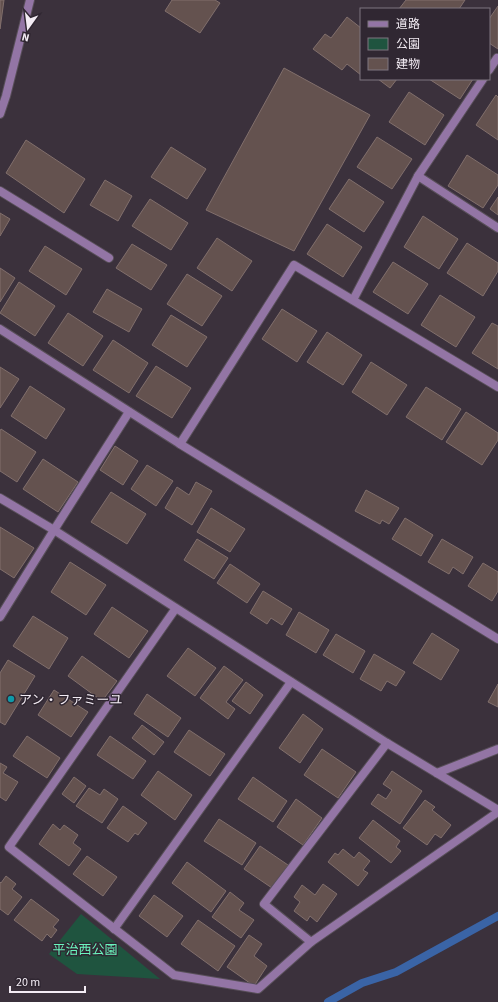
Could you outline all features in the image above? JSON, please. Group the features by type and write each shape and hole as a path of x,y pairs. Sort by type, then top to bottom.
{"street":[{"path":"0,114 6,96 30,0"},
{"path":"490,68 497,58 498,59"},
{"path":"353,300 418,176 482,80"},
{"path":"418,176 498,228"},
{"path":"0,191 109,258"},
{"path":"180,444 294,265 498,387"},
{"path":"0,329 180,444 498,639"},
{"path":"0,617 129,412"},
{"path":"0,498 54,530 176,608 291,682 387,743 498,811 311,942 258,989 174,975 9,847 176,608"},
{"path":"114,929 291,682"},
{"path":"311,942 264,904 387,743"},
{"path":"437,773 498,749"}],"green space":[{"name":"平治西公園","path":"81,914 160,979 77,974 49,954"}],"building":[{"path":"0,0 4,0 0,29"},
{"path":"172,0 215,0 220,3 200,33 165,11"},
{"path":"406,0 465,0 460,8 400,8"},
{"path":"498,6 498,49 490,44 490,18"},
{"path":"347,17 360,27 360,74 347,64 342,70 313,49 325,34 331,38"},
{"path":"284,68 370,115 294,251 206,210"},
{"path":"379,80 396,80 390,88"},
{"path":"431,80 472,80 460,99"},
{"path":"409,92 444,115 425,145 389,122"},
{"path":"496,95 498,97 498,140 476,125"},
{"path":"377,137 412,159 392,189 357,167"},
{"path":"26,140 85,179 64,213 6,173"},
{"path":"171,147 206,169 187,199 151,177"},
{"path":"467,155 498,175 498,185 483,208 448,186"},
{"path":"349,179 384,202 364,232 329,209"},
{"path":"105,180 132,196 118,221 90,205"},
{"path":"498,197 498,215 490,209"},
{"path":"150,199 188,223 171,250 132,226"},
{"path":"0,213 10,219 0,236"},
{"path":"423,216 458,239 439,269 404,247"},
{"path":"327,224 362,247 343,277 307,254"},
{"path":"217,238 252,261 232,291 197,268"},
{"path":"467,243 498,263 498,271 483,296 447,273"},
{"path":"132,244 167,265 151,290 116,268"},
{"path":"45,246 82,269 66,295 29,271"},
{"path":"393,262 428,284 408,314 373,292"},
{"path":"0,268 15,278 0,302"},
{"path":"187,274 222,296 202,326 167,304"},
{"path":"19,282 55,306 35,336 0,313"},
{"path":"107,289 142,309 129,332 93,312"},
{"path":"440,295 475,317 456,347 421,325"},
{"path":"282,309 317,331 297,362 262,339"},
{"path":"68,313 103,336 83,366 48,343"},
{"path":"171,315 207,337 187,367 152,345"},
{"path":"492,323 498,326 498,369 472,353"},
{"path":"327,332 362,355 343,385 307,362"},
{"path":"113,340 148,363 129,393 93,370"},
{"path":"371,362 407,385 387,415 352,392"},
{"path":"156,366 191,388 172,418 136,396"},
{"path":"0,367 19,379 0,408"},
{"path":"30,386 65,409 46,439 11,416"},
{"path":"426,387 461,409 442,440 406,417"},
{"path":"466,412 498,433 498,440 482,465 446,442"},
{"path":"1,429 36,452 17,482 0,471"},
{"path":"115,446 138,461 123,485 100,470"},
{"path":"43,459 78,482 58,512 23,489"},
{"path":"147,465 173,481 156,506 131,489"},
{"path":"196,482 212,491 192,525 165,508 177,487 189,495"},
{"path":"366,490 399,508 389,524 382,520 380,524 355,511"},
{"path":"111,492 146,514 127,544 91,522"},
{"path":"211,508 245,529 230,552 197,532"},
{"path":"405,518 433,535 421,556 392,539"},
{"path":"0,527 34,548 14,578 0,569"},
{"path":"197,539 228,558 214,579 184,560"},
{"path":"442,539 473,557 463,574 453,567 449,574 428,562"},
{"path":"70,562 106,585 86,615 51,592"},
{"path":"483,563 498,572 498,591 492,601 468,586"},
{"path":"230,564 260,584 247,603 217,583"},
{"path":"263,591 292,609 282,625 271,618 267,624 250,613"},
{"path":"112,607 148,631 129,658 94,634"},
{"path":"299,612 329,630 316,653 286,635"},
{"path":"33,616 68,638 49,669 13,646"},
{"path":"432,633 459,650 441,680 413,663"},
{"path":"336,634 365,651 353,673 323,655"},
{"path":"188,648 216,668 195,696 167,676"},
{"path":"374,654 405,672 396,686 387,681 381,691 360,679"},
{"path":"82,656 117,681 102,701 68,676"},
{"name":"アン・ファミーユ","path":"8,660 35,676 5,725 0,722 0,673"},
{"path":"224,666 243,680 226,702 235,709 228,719 200,698"},
{"path":"246,682 263,695 250,714 232,701"},
{"path":"498,684 498,707 488,702"},
{"path":"54,690 88,712 71,737 38,715"},
{"path":"147,694 181,718 168,737 134,714"},
{"path":"303,714 323,729 300,763 279,748"},
{"path":"142,725 164,742 154,755 132,738"},
{"path":"189,730 225,754 210,776 174,752"},
{"path":"27,736 60,758 47,778 13,756"},
{"path":"110,736 146,761 133,779 97,755"},
{"path":"322,749 356,772 338,798 304,775"},
{"path":"0,763 7,767 3,773 18,782 6,801 0,797"},
{"path":"158,771 192,795 175,820 141,795"},
{"path":"392,771 422,791 400,824 371,804 378,794 386,799 392,790 383,784"},
{"path":"74,777 86,786 74,803 62,794"},
{"path":"253,777 287,801 273,822 238,799"},
{"path":"89,788 100,795 104,789 118,799 102,823 76,806"},
{"path":"296,799 322,818 303,845 277,827"},
{"path":"425,800 435,807 432,810 451,825 441,838 435,834 427,845 403,828"},
{"path":"123,806 147,823 138,835 135,833 128,842 107,828"},
{"path":"219,819 256,843 242,865 204,841"},
{"path":"373,820 400,841 396,847 401,851 391,863 359,838"},
{"path":"53,824 60,830 64,825 78,835 73,843 81,849 69,866 39,844"},
{"path":"260,846 288,865 272,888 244,869"},
{"path":"343,849 354,858 359,852 370,861 363,870 368,873 358,886 328,862 335,853 338,855"},
{"path":"87,856 117,877 103,896 73,874"},
{"path":"187,862 226,891 211,912 172,883"},
{"path":"6,876 16,884 12,889 22,897 8,915 0,909 0,882 1,883"},
{"path":"323,884 337,894 317,922 310,916 307,921 294,911 300,902 294,897 302,885 315,895"},
{"path":"230,892 244,903 239,910 254,920 241,938 212,917"},
{"path":"154,895 183,916 167,937 139,916"},
{"path":"31,899 59,920 53,927 57,930 51,938 47,934 42,941 14,920"},
{"path":"198,920 235,946 218,971 181,944"},
{"path":"249,935 262,944 254,956 267,966 254,986 227,967"}],"waterway":[{"path":"328,1002 362,983 396,972 498,916"}],"place":[{"name":"アン・ファミーユ","path":"11,699"}]}
